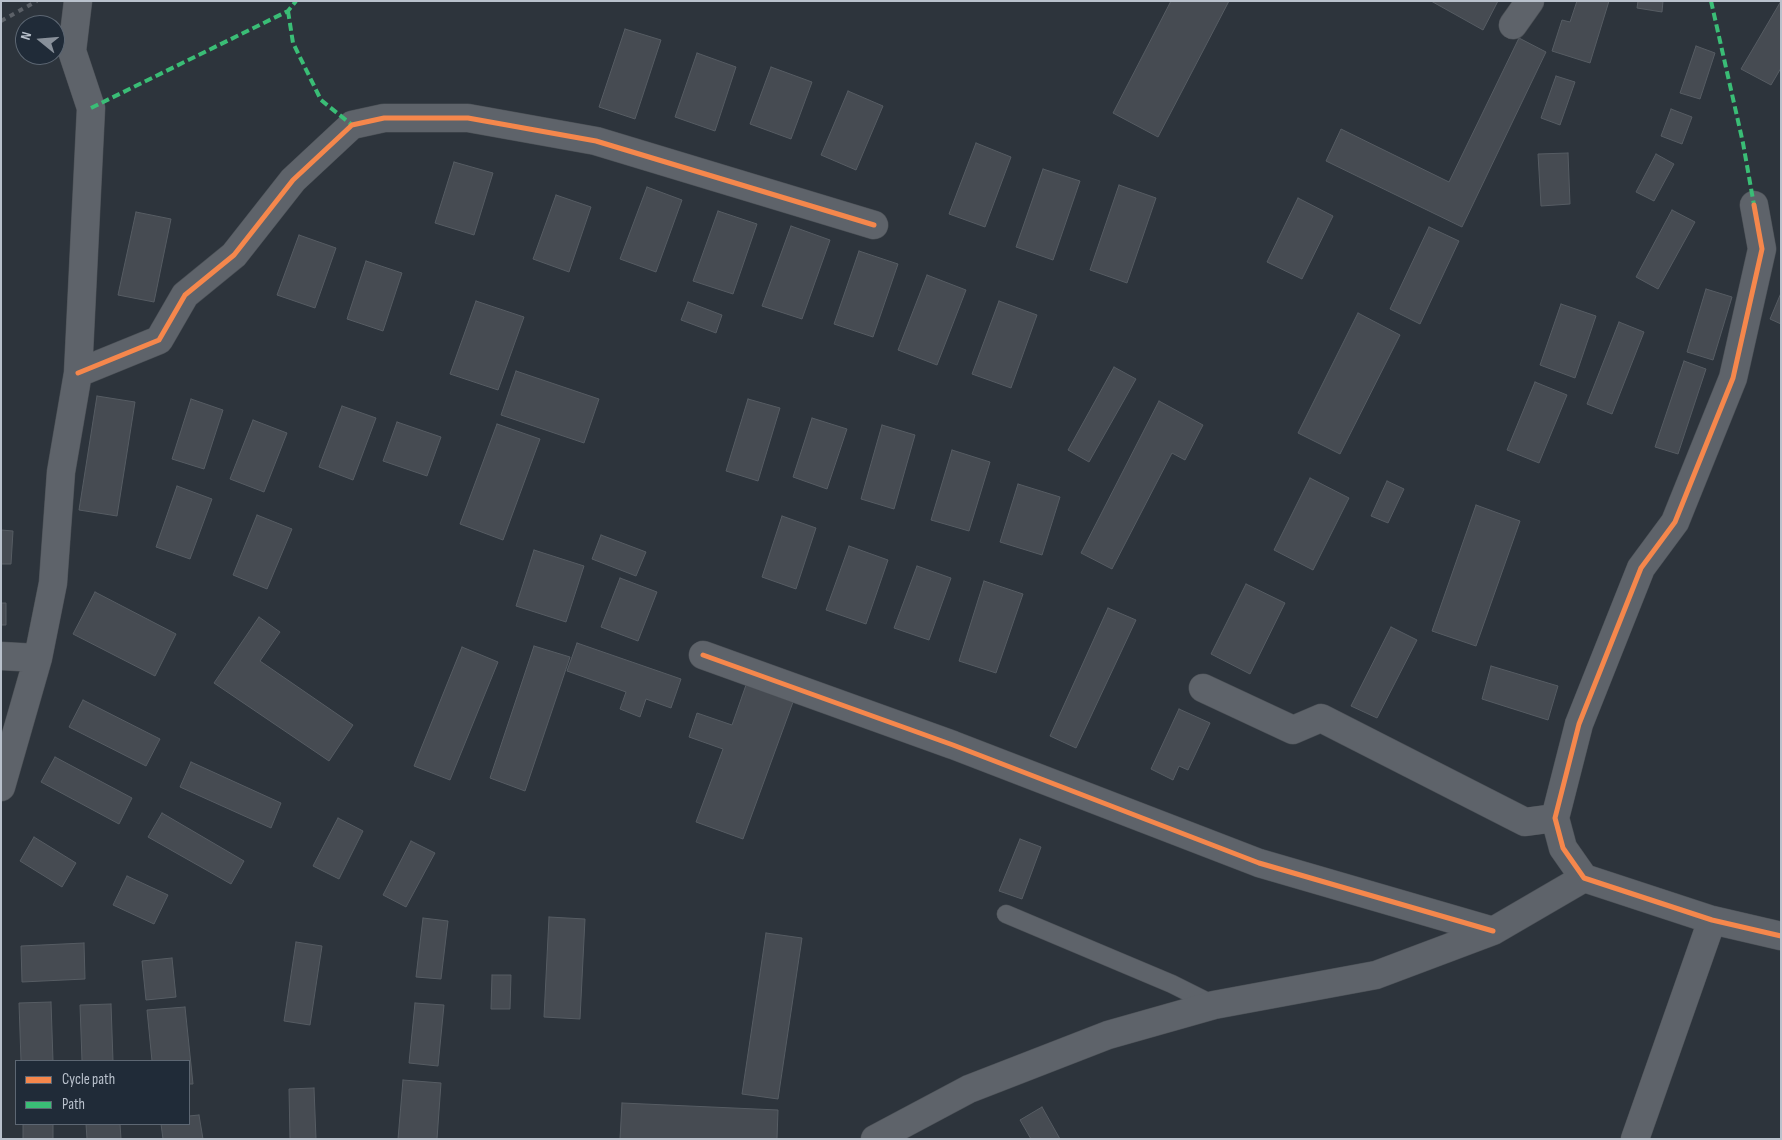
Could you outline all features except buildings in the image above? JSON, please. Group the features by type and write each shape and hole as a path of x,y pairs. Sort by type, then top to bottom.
{"street":[{"path":"1,787 38,658 53,583 61,472 78,373 91,108 72,51 78,1"},
{"path":"1513,25 1530,1"},
{"path":"78,373 159,340 185,295 234,255 293,180 352,125 384,118 468,118 596,141 874,225"},
{"path":"1754,205 1762,249 1733,378 1676,522 1641,568 1579,724 1555,818 1563,848 1584,878 1712,920 1781,936"},
{"path":"704,654 953,745 1259,863 1493,931"},
{"path":"1,656 38,658"},
{"path":"1203,688 1293,730 1321,718 1525,822 1555,818"},
{"path":"875,1139 969,1089 1108,1035 1214,1005 1376,975 1493,931 1584,878"},
{"path":"1635,1139 1712,920"}],"lane":[{"path":"1006,914 1172,984 1214,1005"}],"railway":[{"path":"1,21 37,1"}],"marked path":[{"path":"91,108 288,11 296,1"},
{"path":"1711,1 1743,143 1754,205"},
{"path":"288,11 293,43 321,100 352,125"}],"cycle path":[{"path":"78,373 159,340 185,295 234,255 293,180 352,125 384,118 468,118 596,141 874,225"},
{"path":"1754,205 1762,249 1733,378 1675,522 1641,568 1579,724 1555,818 1563,848 1584,878 1712,920 1781,936"},
{"path":"703,655 953,745 1259,863 1493,931"}]}
